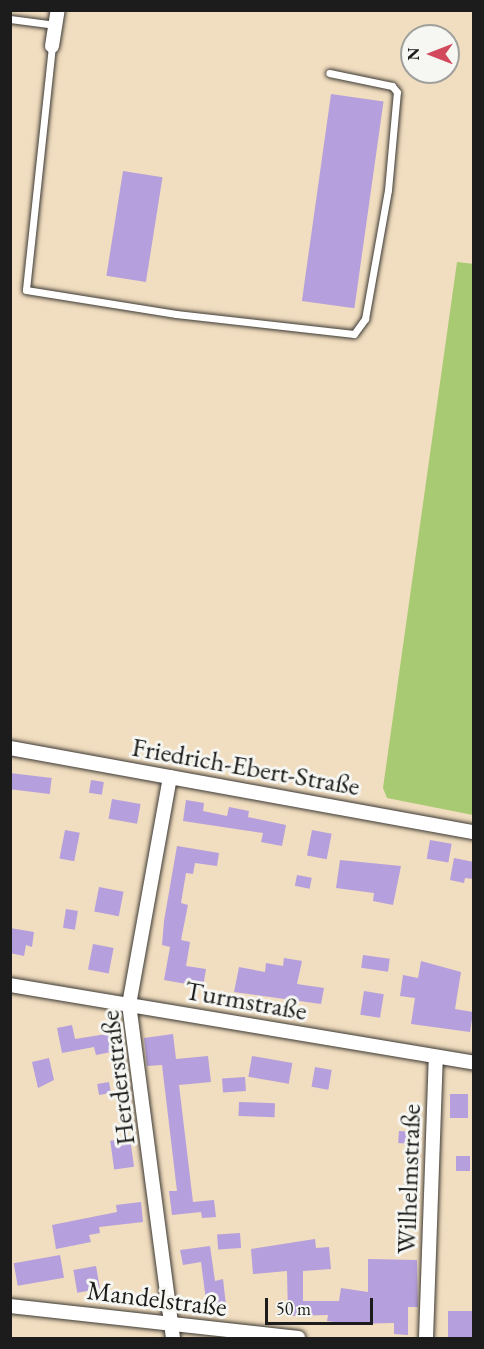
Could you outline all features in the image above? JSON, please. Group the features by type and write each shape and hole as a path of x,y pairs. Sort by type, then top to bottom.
{"street":[{"path":"52,46 58,10"},
{"name":"Friedrich-Ebert-Straße","path":"10,748 474,832"},
{"name":"Herderstraße","path":"170,777 129,1004 174,1324 173,1338"},
{"name":"Turmstraße","path":"10,985 474,1063"},
{"name":"Wilhelmstraße","path":"426,1338 436,1058"},
{"name":"Mandelstraße","path":"10,1306 298,1338"}],"lane":[{"path":"10,19 56,25"},
{"path":"52,46 26,290 176,314 354,334 365,319 374,272 388,190 397,92 392,86 329,73"}],"green space":[{"path":"457,262 474,264 473,815 387,798 383,788"}],"building":[{"path":"331,94 383,101 354,308 302,301"},
{"path":"123,171 163,177 146,282 106,276"},
{"path":"10,773 52,778 50,794 10,789"},
{"path":"91,780 104,782 102,795 89,793"},
{"path":"112,799 141,804 137,824 109,819"},
{"path":"186,800 204,803 203,811 227,816 229,807 249,811 248,817 286,825 282,846 261,842 263,833 183,821"},
{"path":"65,830 80,833 74,861 59,858"},
{"path":"312,830 332,834 327,859 307,856"},
{"path":"430,840 452,844 448,863 427,859"},
{"path":"177,846 219,853 217,866 195,863 193,874 186,873 181,903 188,905 181,940 190,942 186,966 206,969 203,987 164,980 170,947 162,945 164,921"},
{"path":"454,858 474,862 474,879 465,878 464,883 450,880"},
{"path":"340,860 401,866 393,905 373,901 374,893 336,888"},
{"path":"297,875 312,878 310,889 295,886"},
{"path":"99,887 124,892 119,916 94,912"},
{"path":"66,909 78,911 75,930 63,928"},
{"path":"10,928 34,932 32,947 26,945 24,956 10,953"},
{"path":"93,944 114,948 109,974 88,970"},
{"path":"363,955 390,959 388,972 361,968"},
{"path":"284,958 302,961 297,984 324,988 321,1004 234,992 239,967 265,972 266,963 283,966"},
{"path":"421,961 461,972 455,1009 473,1012 470,1032 411,1024 415,998 400,996 403,975 418,978"},
{"path":"364,991 384,994 380,1018 360,1015"},
{"path":"72,1025 75,1039 113,1033 116,1051 96,1055 94,1047 62,1053 57,1028"},
{"path":"173,1034 176,1059 208,1056 211,1082 179,1085 193,1202 214,1200 216,1217 202,1218 201,1212 172,1215 169,1191 177,1191 162,1065 147,1066 144,1038"},
{"path":"252,1056 292,1063 289,1084 248,1077"},
{"path":"49,1058 54,1080 38,1088 32,1062"},
{"path":"315,1067 332,1070 328,1090 312,1087"},
{"path":"245,1077 246,1091 223,1093 222,1079"},
{"path":"109,1082 111,1093 99,1095 97,1084"},
{"path":"450,1094 468,1094 468,1118 450,1118"},
{"path":"239,1102 275,1103 274,1117 239,1116"},
{"path":"399,1131 413,1132 412,1144 398,1143"},
{"path":"130,1138 134,1167 114,1170 110,1141"},
{"path":"456,1156 470,1156 470,1171 456,1171"},
{"path":"141,1202 143,1222 99,1227 100,1233 89,1235 91,1242 56,1249 52,1225 117,1212 116,1205"},
{"path":"240,1233 241,1248 218,1250 217,1235"},
{"path":"315,1239 316,1248 329,1247 331,1269 303,1271 303,1301 339,1301 341,1288 368,1292 368,1259 417,1260 418,1307 408,1307 408,1335 394,1334 394,1323 348,1324 327,1321 328,1315 288,1316 287,1271 253,1274 251,1249"},
{"path":"210,1246 215,1281 223,1279 226,1305 207,1308 201,1262 183,1265 180,1250"},
{"path":"60,1255 64,1278 18,1286 14,1263"},
{"path":"96,1266 100,1289 77,1293 73,1270"},
{"path":"448,1311 474,1311 474,1338 448,1338"}]}
